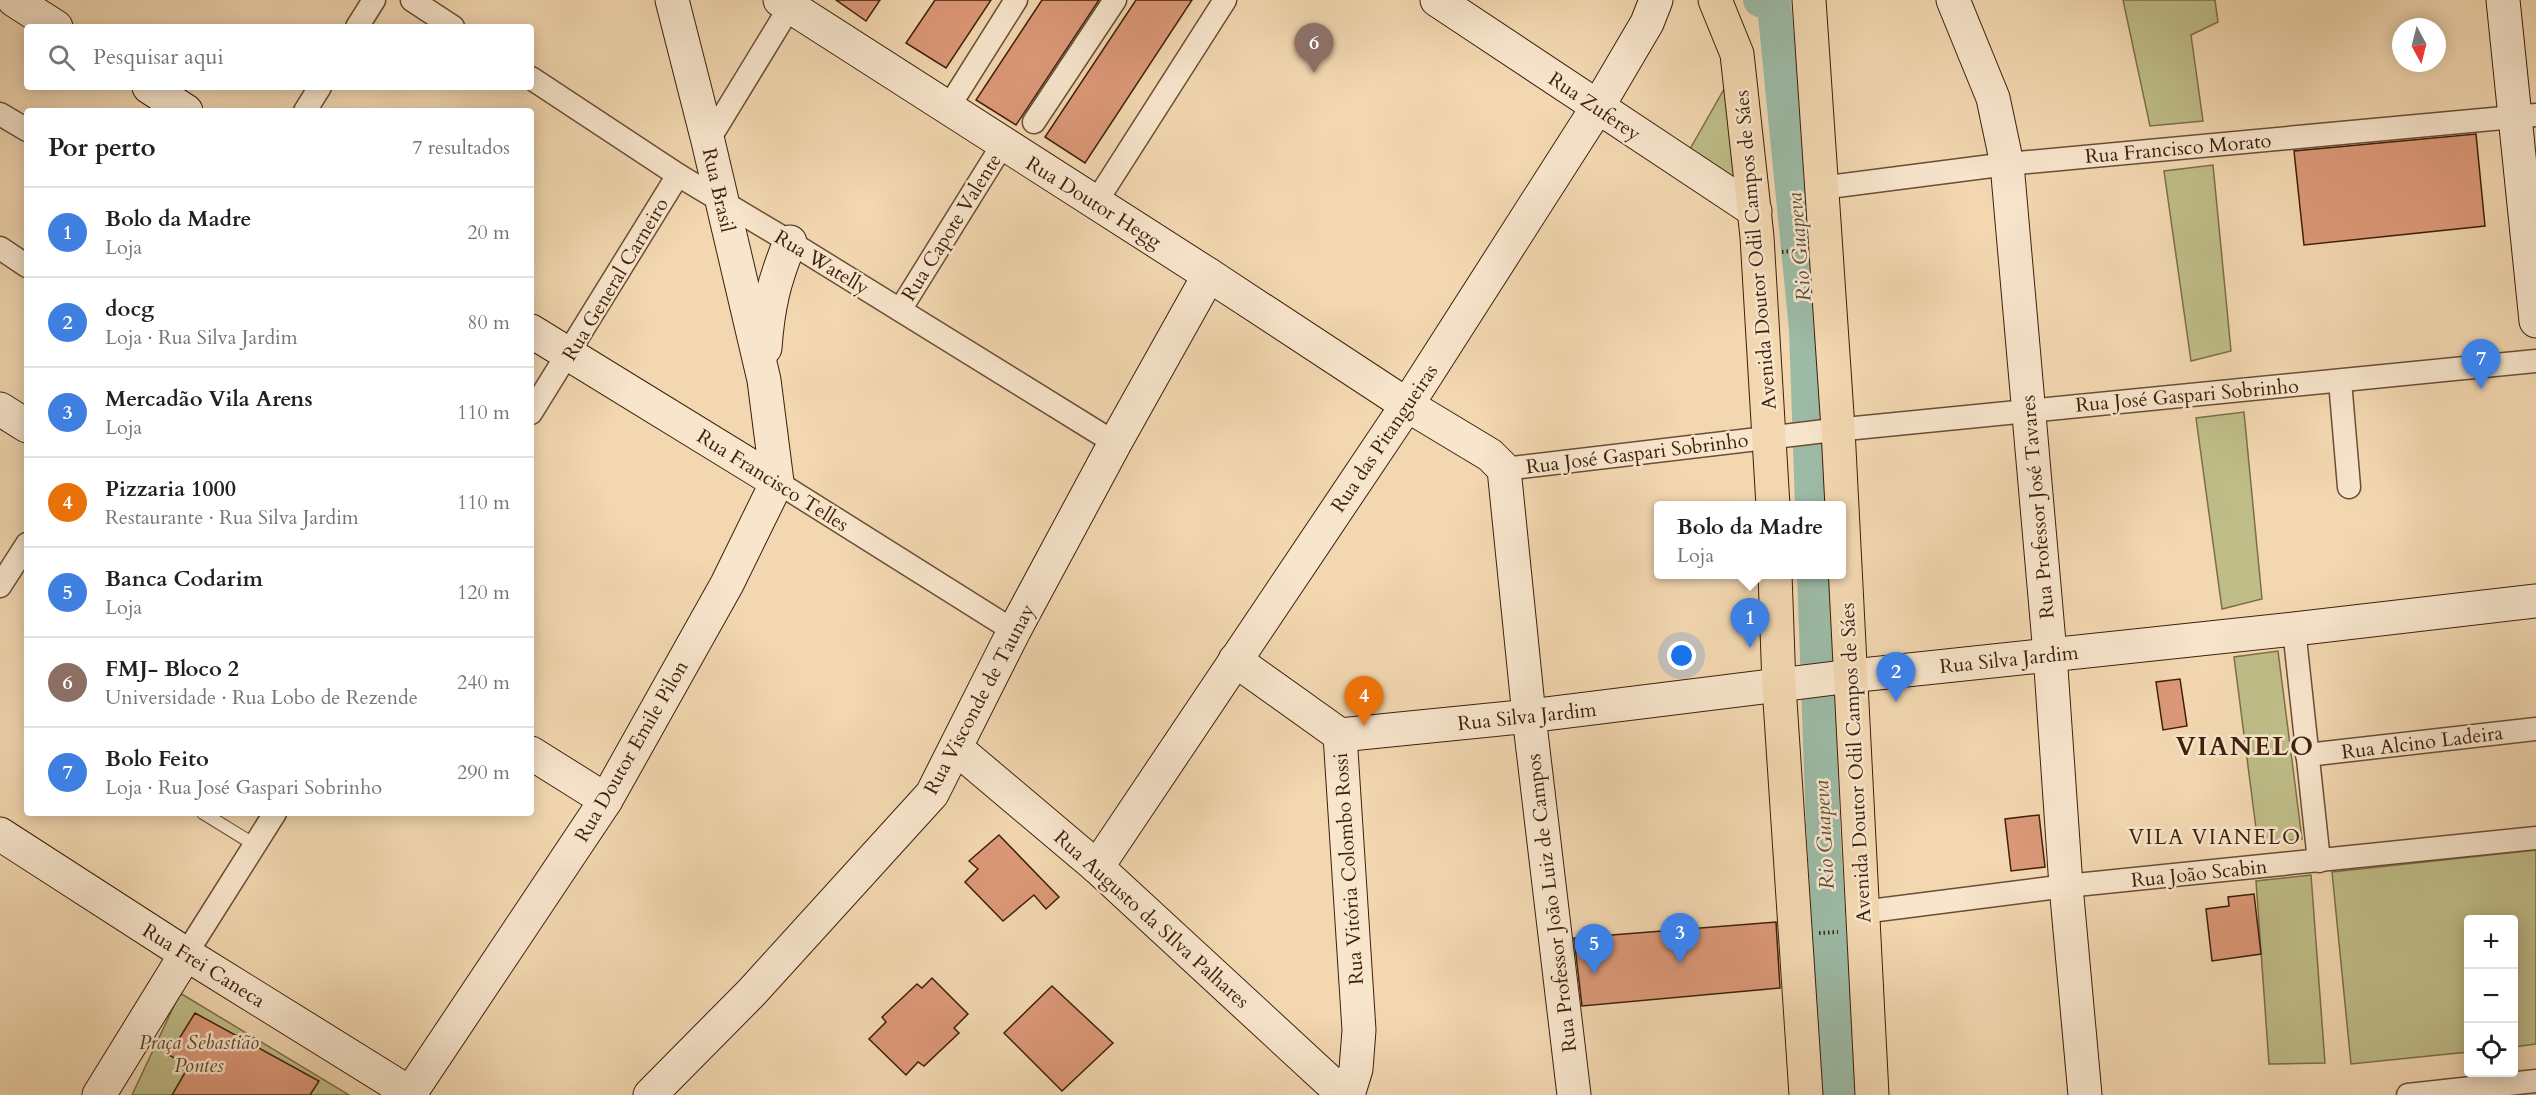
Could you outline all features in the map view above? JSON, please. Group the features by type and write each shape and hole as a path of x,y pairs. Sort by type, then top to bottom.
{"main road":[{"name":"Avenida Doutor Odil Campos de Sáes","path":"1809,0 1821,188 1831,430 1827,501"},
{"name":"Avenida Doutor Odil Campos de Sáes","path":"1721,6 1737,54 1755,211 1777,436 1773,501"},
{"name":"Avenida Doutor Odil Campos de Sáes","path":"1777,579 1816,680 1852,922 1872,1095"},
{"name":"Avenida Doutor Odil Campos de Sáes","path":"1806,1095 1816,680 1822,579"}],"street":[{"path":"14,0 51,24"},
{"path":"359,24 374,0"},
{"path":"412,0 448,24"},
{"name":"Rua Brasil","path":"672,0 708,141 720,201 764,380"},
{"path":"948,108 1016,0"},
{"path":"1034,122 1115,0"},
{"path":"1096,202 1225,0"},
{"name":"Rua Zuferey","path":"1437,0 1755,211"},
{"name":"Rua das Pitangueiras","path":"1097,867 1407,405 1597,108 1647,23 1656,0"},
{"name":"Rua Professor José Tavares","path":"1953,0 1993,98 2007,164 2050,654 2066,886 2085,1095"},
{"path":"2503,0 2526,116 2536,321"},
{"path":"708,141 788,2"},
{"name":"Rua Doutor Hegg","path":"788,2 1407,405"},
{"name":"Rua Watelly","path":"534,80 678,176 900,309 1115,443"},
{"path":"154,90 181,108"},
{"path":"307,108 318,90"},
{"path":"0,114 24,128"},
{"name":"Rua Francisco Morato","path":"1821,188 2007,164 2526,116"},
{"name":"Rua Capote Valente","path":"900,309 1003,144"},
{"name":"Rua General Carneiro","path":"534,408 678,176"},
{"path":"777,482 764,380 767,311 775,279 790,242"},
{"path":"0,248 24,264"},
{"name":"Rua Visconde de Taunay","path":"650,1095 752,992 903,829 932,794 1014,632 1115,443 1209,275"},
{"name":"Rua Francisco Telles","path":"534,333 777,482 1014,632"},
{"name":"Rua José Gaspari Sobrinho","path":"1503,469 1831,430 2536,361"},
{"path":"2340,381 2349,487"},
{"path":"1407,405 1490,455 1503,469"},
{"path":"0,409 24,424"},
{"name":"Rua Professor João Luiz de Campos","path":"1503,469 1528,716 1574,1095"},
{"name":"Rua Doutor Emile Pilon","path":"411,1095 606,800 727,584 777,482"},
{"path":"0,586 24,549"},
{"name":"Rua Silva Jardim","path":"1340,735 1528,716 1816,680 2536,601"},
{"path":"2294,629 2319,861"},
{"name":"Rua Vitória Colombo Rossi","path":"1235,660 1340,735 1359,1030 1356,1069 1346,1095"},
{"name":"Rua Alcino Ladeira","path":"2307,755 2536,729"},
{"name":"Rua Augusto da SIlva Palhares","path":"957,748 1097,867 1346,1095"},
{"path":"534,755 606,800"},
{"path":"99,1095 273,816"},
{"name":"Rua Frei Caneca","path":"0,834 411,1095"},
{"name":"Rua João Scabin","path":"1852,922 2066,886 2536,838"},
{"path":"2408,1095 2536,1081"}],"lane":[{"path":"208,816 255,845"}],"path":[{"path":"1778,252 1806,250"},
{"path":"1812,934 1852,922"}],"green space":[{"path":"2123,0 2215,0 2218,22 2191,35 2203,121 2150,126"},
{"path":"1731,77 1735,180 1690,149"},
{"path":"2213,165 2231,351 2191,361 2164,171"},
{"path":"2244,412 2262,599 2222,609 2196,418"},
{"path":"2278,651 2302,839 2258,844 2234,657"},
{"path":"2536,850 2536,1044 2518,1046 2518,915 2464,915 2464,1052 2351,1064 2332,872"},
{"path":"2311,875 2325,1063 2269,1064 2256,881"},
{"name":"Praça Sebastião Pontes","path":"180,993 349,1095 132,1095"}],"building":[{"path":"836,0 880,0 866,21"},
{"path":"935,0 991,0 946,68 906,43"},
{"path":"1042,0 1099,0 1016,125 976,100"},
{"path":"1136,0 1192,0 1085,163 1045,137"},
{"path":"2476,134 2485,226 2304,245 2294,151"},
{"path":"2180,679 2187,726 2163,730 2156,682"},
{"path":"2039,815 2045,867 2011,871 2005,819"},
{"path":"999,835 1059,897 1046,909 1034,895 1003,921 965,882 978,869 969,861"},
{"path":"2254,894 2261,954 2212,961 2206,909 2229,906 2228,897"},
{"path":"1776,922 1780,988 1582,1006 1574,938"},
{"path":"932,978 968,1014 954,1028 959,1033 924,1066 918,1062 906,1075 869,1039 886,1022 882,1017 917,984 922,988"},
{"path":"1052,986 1113,1043 1062,1091 1004,1033"},
{"name":"Praça Sebastião Pontes","path":"195,1013 319,1081 310,1095 172,1095 189,1066 169,1055"}],"waterway":[{"name":"Rio Guapeva","path":"1760,0 1774,5 1806,329 1812,501"},
{"name":"Rio Guapeva","path":"1814,579 1823,825 1839,1095"}],"place":[{"name":"FMJ- Bloco 2","path":"1314,73"},
{"name":"Bolo Feito","path":"2481,389"},
{"name":"Bolo da Madre","path":"1750,648"},
{"name":"docg","path":"1896,702"},
{"name":"Pizzaria 1000","path":"1364,726"},
{"name":"Mercadão Vila Arens","path":"1680,963"},
{"name":"Banca Codarim","path":"1594,974"}],"district":[{"name":"VIANELO","path":"2245,746"},
{"name":"VILA VIANELO","path":"2215,837"}]}
